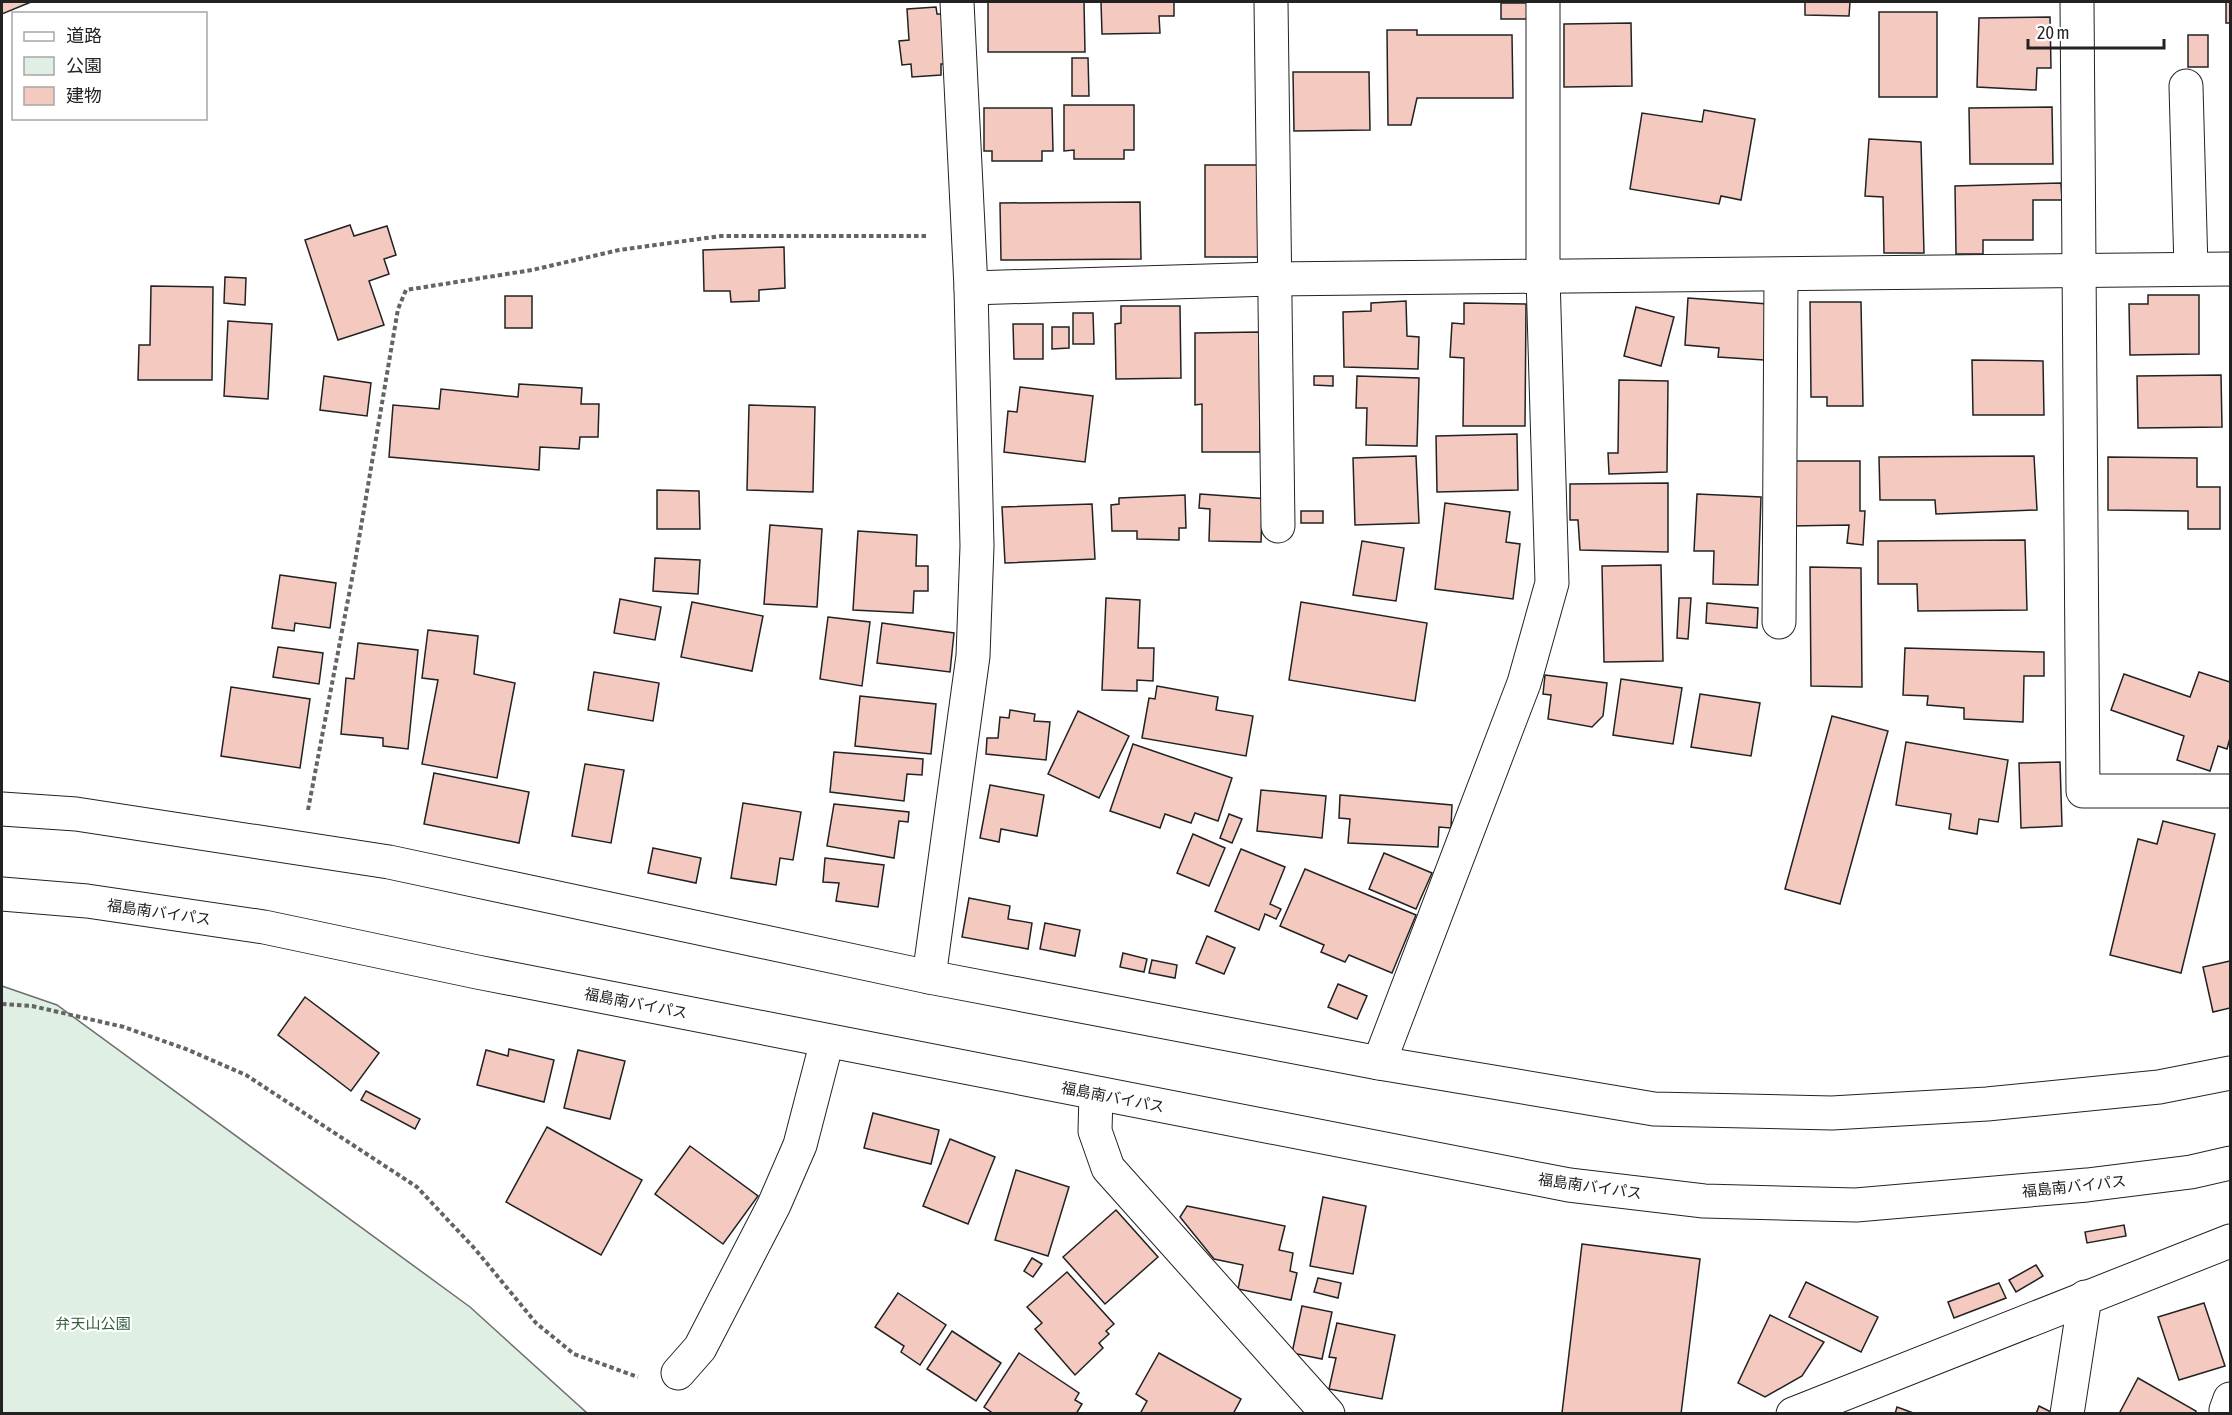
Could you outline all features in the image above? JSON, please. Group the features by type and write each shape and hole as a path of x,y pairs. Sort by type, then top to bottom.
{"main road":[{"path":"929,976 972,656 977,546 971,288 957,2"},
{"path":"1271,2 1278,526"},
{"path":"1379,1063 1524,682 1552,584 1544,277 1543,2"},
{"path":"2077,2 2083,791 2230,790"},
{"path":"2186,86 2191,269"},
{"path":"971,288 1273,279 2230,269"},
{"path":"1779,622 1781,275"},
{"path":"2,809 76,814 389,862 929,976 1379,1063 1654,1109 1832,1113 2021,1101 2159,1087 2230,1073"},
{"name":"福島南バイパス","path":"2,894 87,901 264,927 477,972 1569,1185 1704,1201 1856,1205 2087,1185 2191,1172 2230,1163"},
{"path":"678,1373 700,1348 712,1327 774,1205 800,1145 827,1041"},
{"path":"1096,1094 1095,1131 1108,1168 1328,1413"},
{"path":"1793,1413 2230,1241"},
{"path":"2067,1413 2085,1298"},
{"path":"2228,1413 2226,1410 2230,1399"}],"path":[{"path":"300,849 354,568 398,309 406,290 532,270 619,250 721,236 969,236"},
{"path":"2,1004 32,1006 124,1027 186,1049 246,1075 417,1187 475,1249 536,1323 574,1354 635,1376 663,1378 678,1373"}],"green space":[{"name":"弁天山公園","path":"2,986 57,1005 470,1307 587,1413 2,1413"}],"building":[{"path":"2,2 31,2 2,14"},
{"path":"988,2 1084,2 1085,52 988,52"},
{"path":"1101,2 1174,2 1174,16 1159,16 1160,33 1102,34"},
{"path":"1805,2 1850,2 1849,16 1805,15"},
{"path":"2226,2 2230,2 2230,23 2226,23"},
{"path":"1501,3 1532,3 1532,19 1501,19"},
{"path":"936,7 937,14 948,14 950,64 941,64 941,75 912,77 911,64 902,65 899,41 909,40 907,9"},
{"path":"1879,12 1937,12 1937,97 1879,97"},
{"path":"2050,17 2051,68 2037,68 2036,90 1977,87 1979,18"},
{"path":"1631,23 1632,86 1564,87 1564,24"},
{"path":"1387,30 1417,30 1417,35 1512,35 1513,98 1417,98 1411,125 1388,125"},
{"path":"2188,35 2208,35 2208,67 2188,67"},
{"path":"1072,58 1088,58 1089,96 1072,96"},
{"path":"1293,72 1369,72 1370,130 1294,131"},
{"path":"1064,105 1134,105 1134,150 1124,150 1124,159 1074,159 1074,150 1064,151"},
{"path":"2052,107 2053,164 1970,164 1969,108"},
{"path":"984,108 1052,108 1053,151 1042,151 1042,161 992,161 992,151 984,151"},
{"path":"1704,110 1755,119 1741,200 1721,196 1719,204 1630,189 1642,113 1702,122"},
{"path":"1869,139 1921,142 1924,253 1884,253 1883,197 1865,196"},
{"path":"1205,165 1262,165 1262,257 1205,257"},
{"path":"2061,183 2062,200 2033,200 2033,240 1983,240 1983,254 1956,254 1955,186"},
{"path":"1140,202 1141,259 1001,260 1000,203"},
{"path":"350,225 354,236 387,226 396,255 384,259 389,274 369,281 384,325 338,340 305,240"},
{"path":"784,247 785,288 759,290 759,301 731,302 730,291 704,291 703,250"},
{"path":"225,277 246,278 245,305 224,303"},
{"path":"151,286 213,287 212,380 138,380 139,345 150,345"},
{"path":"2148,295 2199,295 2199,354 2130,355 2129,304 2148,304"},
{"path":"505,296 532,296 532,328 505,328"},
{"path":"1688,298 1768,304 1764,360 1718,357 1719,348 1685,345"},
{"path":"1406,301 1407,336 1419,337 1418,369 1344,367 1343,312 1371,311 1371,303"},
{"path":"1810,302 1861,302 1863,406 1827,406 1827,397 1811,397"},
{"path":"1464,303 1526,304 1525,426 1463,426 1464,358 1450,357 1452,323 1464,324"},
{"path":"1121,306 1180,306 1181,378 1116,379 1115,324 1121,323"},
{"path":"1636,307 1674,317 1661,366 1624,356"},
{"path":"1073,313 1093,313 1094,344 1073,344"},
{"path":"228,321 272,324 268,399 224,396"},
{"path":"1013,324 1043,324 1043,359 1014,359"},
{"path":"1052,327 1069,327 1069,348 1052,349"},
{"path":"1259,332 1260,452 1202,452 1202,404 1195,405 1195,333"},
{"path":"1972,360 2043,361 2044,415 1973,415"},
{"path":"2221,375 2222,427 2138,428 2137,376"},
{"path":"324,376 371,383 367,416 320,410"},
{"path":"1314,376 1333,376 1333,386 1314,385"},
{"path":"1357,376 1419,378 1417,446 1366,445 1367,408 1356,408"},
{"path":"1619,380 1668,381 1667,472 1609,474 1608,453 1618,453"},
{"path":"519,384 582,388 581,404 599,404 598,437 580,437 579,449 540,447 539,470 389,457 393,405 439,409 441,389 518,397"},
{"path":"1020,387 1093,396 1085,462 1004,452 1008,411 1017,412"},
{"path":"749,405 815,407 813,492 747,490"},
{"path":"1517,434 1518,490 1437,492 1436,436"},
{"path":"1416,456 1419,523 1355,525 1353,458"},
{"path":"2034,456 2037,510 1936,514 1935,500 1880,500 1879,457"},
{"path":"2108,457 2197,458 2197,487 2220,487 2220,529 2188,529 2188,511 2108,510"},
{"path":"1791,461 1860,461 1860,511 1865,511 1863,545 1847,543 1849,525 1791,526"},
{"path":"1668,483 1668,552 1580,550 1578,520 1570,520 1570,484"},
{"path":"657,490 699,491 700,529 657,529"},
{"path":"1200,494 1269,499 1262,513 1261,542 1209,541 1210,509 1199,508"},
{"path":"1697,494 1761,497 1758,585 1713,584 1714,551 1694,551"},
{"path":"1185,495 1186,528 1179,528 1179,540 1137,539 1137,531 1112,531 1111,505 1119,504 1119,498"},
{"path":"1445,503 1510,512 1506,542 1520,544 1513,599 1435,589"},
{"path":"1092,504 1095,559 1005,563 1002,507"},
{"path":"1301,511 1323,511 1323,523 1301,523"},
{"path":"770,525 822,529 817,607 764,604"},
{"path":"858,531 917,535 916,566 928,566 928,591 914,591 913,613 853,610"},
{"path":"2025,540 2027,610 1918,611 1917,584 1878,584 1878,541"},
{"path":"1362,541 1404,548 1396,601 1353,595"},
{"path":"655,558 700,560 698,594 653,591"},
{"path":"1661,565 1663,661 1604,662 1602,566"},
{"path":"1810,567 1861,568 1862,687 1811,686"},
{"path":"280,575 336,583 330,628 295,623 294,631 272,628"},
{"path":"1106,598 1140,600 1138,648 1154,648 1153,681 1137,680 1137,691 1102,690"},
{"path":"1679,598 1691,598 1688,639 1677,638"},
{"path":"620,599 661,607 655,640 614,633"},
{"path":"692,602 763,616 752,671 681,657"},
{"path":"1301,602 1427,623 1415,701 1289,680"},
{"path":"1707,603 1758,608 1757,628 1706,623"},
{"path":"828,617 870,622 862,686 820,679"},
{"path":"882,623 954,633 950,672 877,663"},
{"path":"428,630 478,636 474,674 515,683 497,778 422,764 438,680 422,678"},
{"path":"358,643 418,650 408,749 383,746 383,738 341,734 346,678 354,679"},
{"path":"278,647 323,653 319,684 273,677"},
{"path":"1905,648 2044,652 2044,676 2024,676 2023,722 1964,719 1964,708 1927,705 1928,696 1903,695"},
{"path":"594,672 659,683 653,721 588,710"},
{"path":"2199,672 2230,682 2230,738 2227,749 2218,746 2210,771 2177,760 2184,736 2111,710 2124,674 2190,697"},
{"path":"1545,675 1607,683 1603,716 1592,727 1548,719 1551,695 1543,694"},
{"path":"1621,679 1682,688 1673,744 1613,735"},
{"path":"1157,686 1218,697 1216,710 1253,716 1246,756 1142,738 1149,698 1155,699"},
{"path":"231,687 310,699 300,768 221,756"},
{"path":"1700,694 1760,703 1751,756 1691,747"},
{"path":"860,696 936,704 931,754 855,746"},
{"path":"1010,710 1035,714 1034,721 1050,722 1046,760 986,754 987,738 998,738 1000,717 1009,718"},
{"path":"1078,711 1129,736 1099,798 1048,774"},
{"path":"1832,716 1888,731 1840,904 1785,889"},
{"path":"1906,742 2008,760 1998,822 1979,819 1977,834 1949,829 1951,814 1896,805"},
{"path":"1133,744 1232,778 1218,821 1195,813 1191,823 1165,814 1160,828 1110,811"},
{"path":"834,752 923,759 922,775 907,774 904,801 830,792"},
{"path":"2060,762 2062,826 2021,828 2019,763"},
{"path":"585,764 624,770 611,843 572,836"},
{"path":"434,773 529,792 519,843 424,824"},
{"path":"990,785 1044,795 1037,836 1001,829 999,842 980,838"},
{"path":"1261,790 1326,796 1322,838 1257,831"},
{"path":"1340,795 1452,805 1451,828 1439,827 1438,847 1348,843 1350,819 1339,818"},
{"path":"743,803 801,812 793,860 780,858 776,885 731,878"},
{"path":"834,804 909,812 908,822 899,821 894,858 827,846"},
{"path":"1229,814 1242,819 1232,843 1220,838"},
{"path":"2163,821 2215,834 2181,973 2110,955 2138,839 2157,844"},
{"path":"1193,834 1225,848 1209,886 1177,873"},
{"path":"653,848 701,858 696,883 648,873"},
{"path":"1241,849 1285,867 1270,904 1281,909 1276,919 1265,914 1259,930 1215,911"},
{"path":"1384,853 1432,873 1416,909 1369,889"},
{"path":"825,858 884,865 878,907 836,901 839,883 823,882"},
{"path":"1305,869 1416,915 1392,973 1349,955 1345,962 1321,952 1324,945 1280,926"},
{"path":"969,898 1010,906 1008,919 1032,923 1028,949 962,937"},
{"path":"1045,923 1080,930 1075,956 1040,949"},
{"path":"1207,936 1235,948 1224,974 1196,963"},
{"path":"1123,953 1147,959 1144,972 1120,967"},
{"path":"1152,960 1177,965 1175,978 1149,973"},
{"path":"2230,961 2230,1008 2213,1012 2203,967"},
{"path":"1338,984 1367,996 1357,1019 1328,1007"},
{"path":"305,997 379,1053 351,1091 278,1035"},
{"path":"509,1049 554,1060 544,1102 477,1085 486,1050 508,1056"},
{"path":"578,1050 625,1061 610,1119 564,1108"},
{"path":"366,1091 420,1119 415,1129 361,1100"},
{"path":"873,1113 939,1130 931,1164 864,1148"},
{"path":"547,1127 642,1180 601,1255 506,1202"},
{"path":"950,1139 995,1157 968,1224 923,1206"},
{"path":"690,1146 758,1196 723,1244 655,1194"},
{"path":"1016,1170 1069,1187 1048,1256 995,1240"},
{"path":"1323,1197 1366,1206 1353,1274 1310,1266"},
{"path":"1187,1206 1285,1226 1279,1250 1293,1253 1290,1271 1297,1273 1291,1300 1238,1289 1243,1265 1214,1259 1180,1217"},
{"path":"1116,1210 1158,1257 1105,1304 1063,1257"},
{"path":"2124,1225 2126,1236 2087,1243 2085,1232"},
{"path":"1582,1244 1700,1259 1681,1414 1562,1413"},
{"path":"1032,1258 1042,1264 1033,1277 1024,1271"},
{"path":"2036,1265 2043,1276 2016,1292 2009,1280"},
{"path":"1067,1272 1114,1324 1106,1331 1109,1334 1099,1343 1103,1348 1075,1375 1035,1329 1042,1323 1027,1307"},
{"path":"1318,1278 1341,1283 1338,1298 1314,1292"},
{"path":"1806,1282 1878,1317 1861,1352 1789,1317"},
{"path":"1999,1283 2006,1298 1954,1318 1948,1302"},
{"path":"898,1293 946,1325 920,1365 901,1352 904,1346 875,1327"},
{"path":"2204,1303 2225,1366 2179,1380 2158,1317"},
{"path":"1302,1306 1332,1312 1322,1359 1292,1353"},
{"path":"1770,1315 1824,1342 1802,1376 1765,1397 1738,1383"},
{"path":"1337,1323 1395,1335 1382,1399 1329,1389 1336,1358 1329,1357"},
{"path":"952,1331 1001,1363 976,1401 927,1369"},
{"path":"1019,1353 1079,1393 1075,1400 1082,1404 1076,1414 994,1414 984,1407"},
{"path":"1159,1353 1241,1399 1233,1414 1140,1414 1147,1401 1136,1394"},
{"path":"2138,1378 2196,1411 2195,1414 2119,1414"},
{"path":"2039,1406 2055,1414 2036,1414"},
{"path":"1897,1407 1916,1414 1895,1414"}]}
